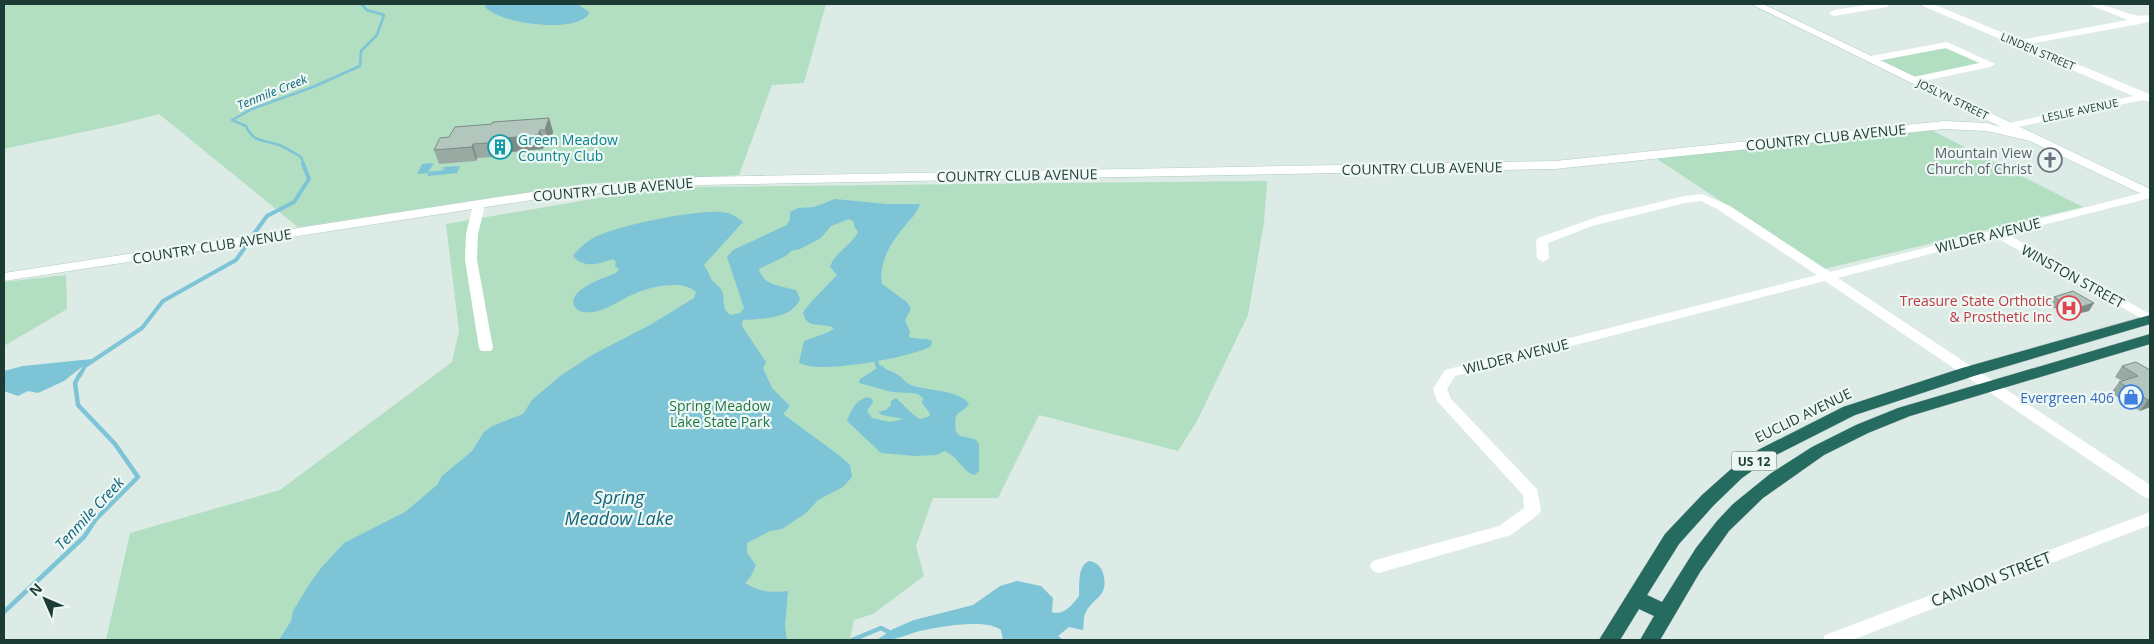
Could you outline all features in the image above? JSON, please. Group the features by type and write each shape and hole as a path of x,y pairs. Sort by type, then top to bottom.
{"highway":[{"name":"EUCLID AVENUE","path":"1609,640 1672,539 1722,487 1764,454 1849,411 1968,372 2150,319"},
{"name":"US 12","path":"1650,640 1693,566 1724,525 1751,499 1780,476 1833,443 1885,419 2150,338"},
{"path":"1634,598 1666,613"}],"street":[{"name":"JOSLYN STREET","path":"1756,4 2150,194"},
{"path":"1834,13 1887,4"},
{"name":"LINDEN STREET","path":"1926,4 2148,97"},
{"path":"2095,4 2150,24"},
{"path":"2020,43 2150,18"},
{"path":"1871,59 1947,45 1990,64 1914,80"},
{"name":"LESLIE AVENUE","path":"2010,126 2148,97"},
{"name":"COUNTRY CLUB AVENUE","path":"4,277 558,192 700,181 1556,165 1944,125 1987,127 2034,138"},
{"name":"WILDER AVENUE","path":"1380,566 1505,531 1534,510 1531,493 1444,401 1440,388 1450,373 2150,194"},
{"path":"1543,258 1542,241 1561,232 1608,217 1680,201 1700,198 1706,200 1739,217 2150,494"},
{"path":"479,205 472,234 471,260 486,348"},
{"name":"WINSTON STREET","path":"1996,232 2150,319"},
{"name":"CANNON STREET","path":"1832,640 2150,518"}],"green space":[{"name":"Green Meadow Country Club","path":"4,4 826,4 804,83 772,85 739,175 583,184 298,227 159,114 4,149"},
{"path":"1945,48 1979,63 1917,76 1910,75 1883,61 1883,60"},
{"path":"1929,129 2083,207 1824,269 1657,159"},
{"name":"Spring Meadow Lake State Park","path":"1267,181 1264,222 1248,315 1197,421 1178,451 1039,415 998,498 933,498 916,546 924,576 873,614 854,620 850,640 106,640 130,533 280,490 452,362 459,331 446,224 616,195 689,187"},
{"path":"66,275 67,309 4,346 4,282"}],"water":[{"path":"486,4 577,4 588,11 589,14 581,20 569,24 537,24 521,22 493,13 485,7"},
{"path":"434,163 428,172 444,170 443,167 460,166 457,173 428,176 428,173 417,174 422,164"},
{"name":"Spring Meadow Lake","path":"835,199 886,204 920,204 915,214 890,246 881,276 882,284 907,302 911,309 905,320 910,332 909,337 932,341 931,346 886,360 823,367 808,366 799,362 804,341 829,332 834,328 807,321 803,312 837,275 830,267 832,262 858,232 854,222 849,219 831,226 821,238 800,249 791,251 786,256 759,269 764,279 779,286 796,290 800,299 790,311 776,317 743,320 742,326 766,362 763,368 772,388 790,406 783,414 850,465 852,477 843,487 818,500 806,513 782,529 770,531 747,543 747,553 756,565 745,583 765,591 788,591 785,627 787,640 279,640 291,621 293,611 310,583 344,543 405,512 437,485 442,476 472,451 484,432 492,426 523,414 532,400 560,376 592,355 650,325 694,298 696,292 690,288 674,285 665,286 641,291 597,311 580,311 574,306 576,294 588,285 616,273 619,269 615,266 616,262 613,259 592,264 582,263 577,260 573,256 587,242 597,236 623,227 659,219 710,212 734,215 743,222 704,265 711,279 721,289 724,307 731,315 740,313 744,308 727,257 733,250 787,225 790,219 790,212 798,208 814,207"},
{"path":"92,359 64,381 38,393 28,391 18,396 4,391 4,371 23,366"},
{"path":"882,365 911,385 950,393 969,403 958,413 955,424 956,432 960,436 975,439 979,444 979,471 975,475 967,471 954,457 945,451 936,455 915,456 881,453 847,421 854,406 867,397 872,399 873,402 867,411 872,418 890,422 903,419 882,415 878,412 886,410 891,405 891,401 896,398 920,419 930,416 922,403 923,398 918,394 892,392 859,383 860,379"},
{"path":"1089,561 1096,563 1101,568 1105,581 1104,588 1085,614 1083,630 1069,627 1058,636 1063,640 1003,640 1001,630 994,626 974,624 928,629 888,640 878,639 893,629 914,620 973,605 1000,586 1017,581 1041,586 1053,598 1052,612 1064,611 1079,596 1081,571 1085,563"}],"building":[{"path":"549,118 545,130 540,130 538,135 505,138 504,142 473,144 472,147 434,150 440,138 449,137 455,127"},
{"path":"2073,291 2094,303 2073,309 2054,297"},
{"path":"2136,362 2150,370 2150,399 2148,400 2119,382 2138,376 2122,366"}],"waterway":[{"name":"Tenmile Creek","path":"304,165 301,157 282,146 252,136 246,126 232,120 252,109 313,87 360,66 361,51 377,35 384,15 367,10 361,4"},
{"name":"Tenmile Creek","path":"253,235 267,216 294,202 309,179 303,164"},
{"name":"Tenmile Creek","path":"80,375 85,366 142,328 163,301 236,260 246,246"},
{"path":"876,361 878,367"},
{"name":"Tenmile Creek","path":"4,612 84,537 96,519 138,477 115,444 78,405 75,383 80,374"},
{"path":"852,640 881,628 889,632"}],"place":[{"name":"Green Meadow Country Club","path":"500,147"},
{"name":"Mountain View Church of Christ","path":"2050,160"},
{"name":"Treasure State Orthotic & Prosthetic Inc","path":"2069,308"},
{"name":"Evergreen 406","path":"2131,397"}]}
